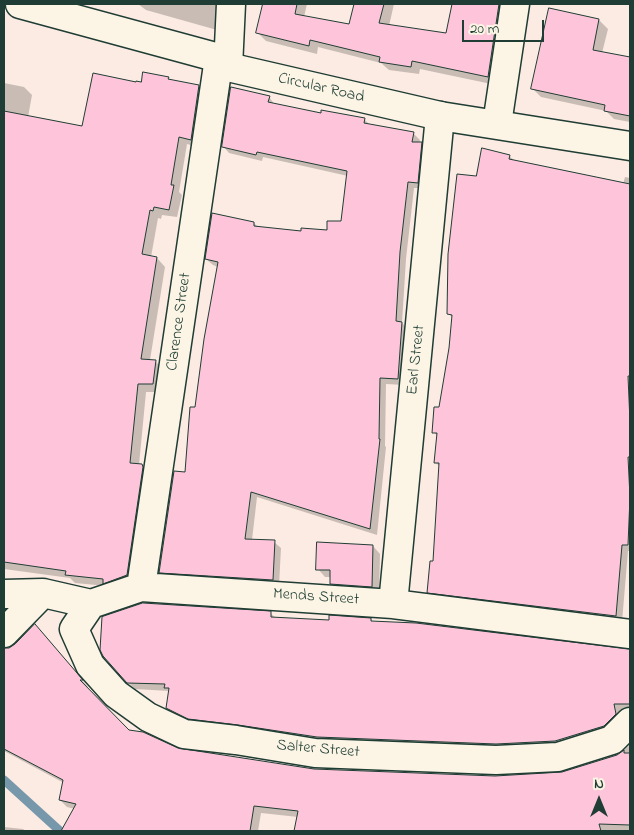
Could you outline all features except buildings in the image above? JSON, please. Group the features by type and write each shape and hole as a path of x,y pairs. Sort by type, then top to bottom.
{"street":[{"name":"Clarence Street","path":"141,587 231,4"},
{"path":"497,124 515,4"},
{"name":"Circular Road","path":"27,6 223,63 440,116 630,146"},
{"path":"4,18 27,6"},
{"name":"Earl Street","path":"393,604 440,116"},
{"name":"Mends Street","path":"91,604 141,587 393,604 630,634"},
{"path":"4,633 43,593"},
{"path":"4,594 43,593 91,604"},
{"name":"Salter Street","path":"91,604 74,629 90,665 116,694 148,717 184,734 236,740 315,753 496,760 558,757 612,740 630,722"}],"waterway":[{"path":"4,780 60,831"}]}
